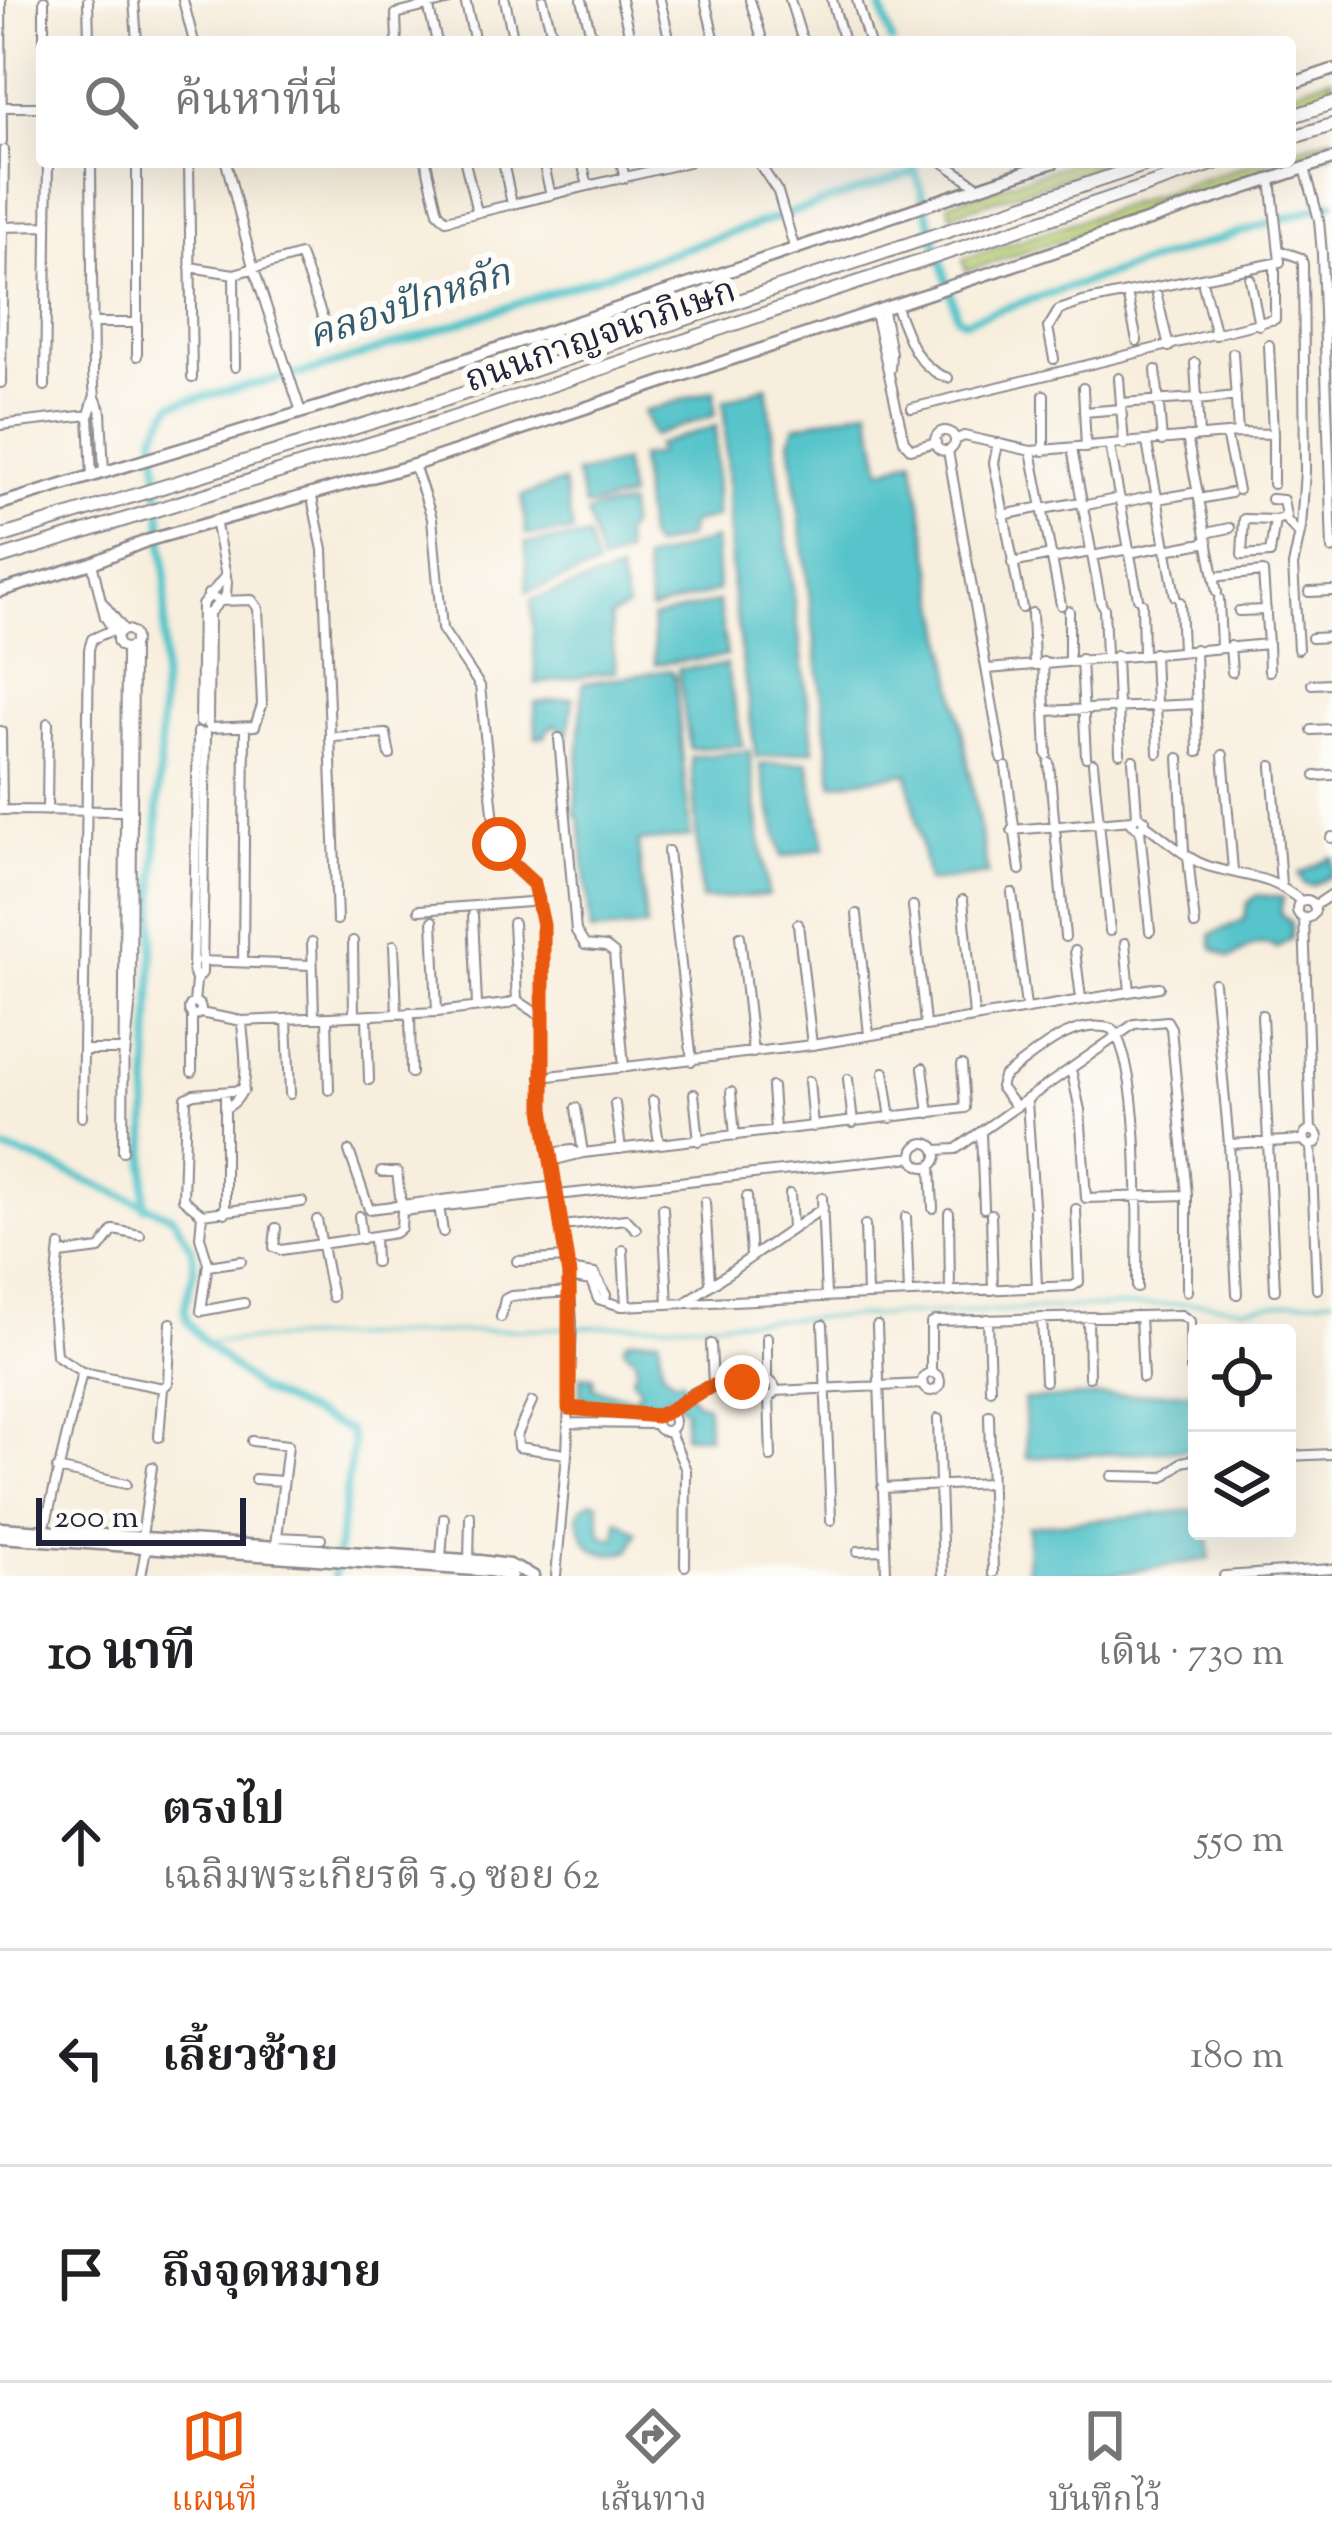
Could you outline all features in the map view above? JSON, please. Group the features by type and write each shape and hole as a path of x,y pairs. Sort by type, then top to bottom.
{"highway":[{"path":"1296,115 1332,103"},
{"path":"1296,137 1332,125"},
{"name":"ถนนกาญจนาภิเษก","path":"0,537 463,394 1135,168"},
{"name":"ถนนกาญจนาภิเษก","path":"0,558 447,420 1200,168"}],"main road":[{"path":"1296,82 1332,70"},
{"path":"0,591 184,529 414,465 1332,159"},
{"path":"0,504 302,412 1035,168"},
{"path":"0,1532 44,1531 144,1541 277,1541 298,1553"},
{"path":"0,1532 441,1558 509,1565 533,1576"},
{"path":"382,1558 511,1576"}],"street":[{"path":"1,383 2,0"},
{"path":"44,0 44,36"},
{"path":"88,0 89,36"},
{"path":"134,0 137,36"},
{"path":"183,0 190,36"},
{"path":"397,36 395,14 450,0"},
{"path":"465,0 474,36"},
{"path":"505,0 513,36"},
{"path":"543,0 552,36"},
{"path":"582,0 591,36"},
{"path":"621,0 630,36"},
{"path":"660,0 669,36"},
{"path":"704,0 713,36"},
{"path":"751,0 761,36"},
{"path":"790,0 801,36"},
{"path":"832,0 842,36"},
{"path":"856,0 867,36"},
{"path":"428,5 436,36"},
{"path":"1,107 36,106"},
{"path":"45,386 48,168"},
{"path":"91,168 94,397 102,430 98,475"},
{"path":"136,168 137,356"},
{"path":"189,168 192,377"},
{"path":"228,168 254,270 302,412"},
{"path":"428,168 440,217 446,220 653,168"},
{"path":"466,168 477,212"},
{"path":"504,168 512,204"},
{"path":"544,168 551,195"},
{"path":"584,168 588,186"},
{"path":"622,168 625,178"},
{"path":"761,168 782,205 796,251"},
{"path":"952,168 977,186"},
{"path":"1305,168 1319,220 1328,288 1332,545"},
{"path":"1054,359 1048,328 1056,312 1083,302 1280,262 1271,178"},
{"path":"1,227 47,226"},
{"path":"1281,251 1300,258 1303,264 1305,471 1293,566 1298,649"},
{"path":"190,267 234,274 300,255 328,335"},
{"path":"912,408 1259,325 1276,316 1275,264"},
{"path":"234,274 235,367"},
{"path":"1250,279 1259,325"},
{"path":"1203,285 1216,335"},
{"path":"1127,293 1137,341"},
{"path":"1157,296 1169,347"},
{"path":"885,310 890,370 906,446 936,442"},
{"path":"885,310 919,358 948,378"},
{"path":"91,323 136,323"},
{"path":"1269,345 1273,484"},
{"path":"1233,353 1238,433"},
{"path":"1195,363 1199,436"},
{"path":"1156,370 1162,441"},
{"path":"1119,378 1124,445"},
{"path":"1083,388 1086,448"},
{"path":"1044,395 1044,451"},
{"path":"1084,412 1236,396"},
{"path":"94,397 88,415 98,475"},
{"path":"0,424 88,415"},
{"path":"90,431 102,430"},
{"path":"948,451 939,449 937,436 945,431 955,440"},
{"path":"1003,515 1234,491 1226,434"},
{"path":"1020,870 948,451 964,436 1044,451 1273,434"},
{"path":"1187,437 1232,672"},
{"path":"1147,442 1178,599 1183,650"},
{"path":"998,443 994,463 1003,515 1046,711 1065,937"},
{"path":"1110,447 1149,653 1159,753"},
{"path":"1072,449 1112,656 1120,753"},
{"path":"1031,451 1065,608 1070,660"},
{"path":"414,465 432,518 442,629 480,686 495,832 503,854 534,884 543,925 542,1077 572,1322 556,1576"},
{"path":"311,491 323,550 337,920"},
{"path":"1271,500 1283,500 1286,517 1299,534"},
{"path":"1275,520 1270,553 1242,555 1243,521 1286,517"},
{"path":"205,612 226,596 227,574 214,520"},
{"path":"1012,563 1166,548 1230,528"},
{"path":"92,563 102,602 118,632 117,642 130,647"},
{"path":"1221,577 1262,571 1269,671"},
{"path":"192,1072 200,1006 194,1003 205,612 208,594 227,574"},
{"path":"1309,592 1332,591"},
{"path":"204,728 256,726 262,716 258,608 251,600 218,601 208,594"},
{"path":"1239,611 1266,610"},
{"path":"82,1117 88,649 92,639 133,633 123,1151"},
{"path":"1312,638 1332,637"},
{"path":"988,669 1268,644"},
{"path":"1195,649 1198,752"},
{"path":"1081,659 1110,931"},
{"path":"1312,684 1332,683"},
{"path":"1046,711 1197,704"},
{"path":"47,811 48,723"},
{"path":"242,962 245,728"},
{"path":"1312,730 1332,729"},
{"path":"1,731 2,810 129,812"},
{"path":"332,737 386,734 390,754"},
{"path":"559,738 576,932 585,945 614,953 624,1067"},
{"path":"1223,755 1233,870"},
{"path":"1179,758 1195,925"},
{"path":"1133,760 1133,827 1143,827 1206,866 1264,877 1314,906"},
{"path":"1272,766 1281,886"},
{"path":"1316,776 1332,776"},
{"path":"1012,830 1134,818"},
{"path":"1143,827 1150,932"},
{"path":"668,851 692,1061"},
{"path":"1012,893 1026,1006"},
{"path":"1304,918 1332,894"},
{"path":"419,910 539,898"},
{"path":"963,900 974,1016"},
{"path":"1301,902 1317,1289"},
{"path":"913,906 925,1024"},
{"path":"857,914 869,1035"},
{"path":"473,916 477,1005"},
{"path":"433,921 437,1012"},
{"path":"513,923 517,1000"},
{"path":"798,924 812,1045"},
{"path":"740,936 753,1053"},
{"path":"353,941 355,1016"},
{"path":"312,942 314,1017"},
{"path":"1125,943 1130,991"},
{"path":"394,945 397,1013"},
{"path":"1075,951 1081,998"},
{"path":"198,961 312,965"},
{"path":"1214,983 1237,1294"},
{"path":"542,1077 812,1045 1159,987"},
{"path":"196,1014 242,1021 327,1018 437,1012 517,1000 542,1016"},
{"path":"410,1012 411,1073"},
{"path":"1262,1015 1275,1290"},
{"path":"367,1016 370,1080"},
{"path":"327,1018 329,1090"},
{"path":"287,1019 290,1094"},
{"path":"913,1157 916,1146 924,1142 937,1150 956,1149 1118,1036 1143,1022 1163,1020 1172,1028 1187,1196 1186,1291"},
{"path":"225,1108 236,1103 244,1090 242,1021"},
{"path":"1016,1108 1000,1087 1003,1077 1072,1030 1113,1029 1130,1087 1137,1288"},
{"path":"85,1050 124,1053"},
{"path":"551,1157 572,1150 581,1154 967,1107 962,1065"},
{"path":"923,1068 928,1113"},
{"path":"1071,1070 1080,1110 1087,1198 1187,1196"},
{"path":"884,1072 891,1118"},
{"path":"848,1079 854,1123"},
{"path":"809,1082 813,1127"},
{"path":"772,1087 776,1131"},
{"path":"244,1090 186,1098 183,1199 202,1214 302,1202"},
{"path":"225,1092 225,1213"},
{"path":"731,1092 736,1136"},
{"path":"694,1094 698,1141"},
{"path":"653,1100 658,1144"},
{"path":"1027,1100 1037,1288"},
{"path":"615,1104 621,1149"},
{"path":"576,1108 581,1154"},
{"path":"981,1132 993,1290"},
{"path":"1229,1144 1332,1138"},
{"path":"913,1157 920,1166 931,1166 937,1150"},
{"path":"349,1151 366,1207 913,1157"},
{"path":"931,1166 932,1208"},
{"path":"381,1172 397,1172 401,1204"},
{"path":"276,1228 277,1250 374,1238 400,1230 402,1210 556,1191"},
{"path":"790,1194 792,1229"},
{"path":"747,1197 751,1257"},
{"path":"705,1202 710,1285"},
{"path":"685,1302 823,1203 826,1297"},
{"path":"439,1206 443,1232"},
{"path":"663,1208 668,1304"},
{"path":"569,1274 596,1274 606,1295 604,1301 626,1306 1073,1286 1079,1282 1076,1209"},
{"path":"949,1213 950,1292"},
{"path":"202,1214 200,1237 208,1266 200,1311 244,1303"},
{"path":"358,1216 362,1239"},
{"path":"906,1217 909,1294"},
{"path":"562,1226 626,1219 636,1228"},
{"path":"317,1220 332,1297"},
{"path":"865,1225 867,1295"},
{"path":"140,1235 114,1230 100,1249 60,1250 55,1349 60,1360 82,1372 165,1386"},
{"path":"374,1238 375,1262"},
{"path":"623,1250 626,1306"},
{"path":"518,1261 566,1258"},
{"path":"208,1266 241,1261"},
{"path":"501,1317 508,1297 570,1292"},
{"path":"1140,1316 1144,1378"},
{"path":"923,1384 931,1373 932,1322 1140,1316 1189,1318 1189,1324"},
{"path":"1042,1318 1045,1381"},
{"path":"1088,1318 1089,1377"},
{"path":"988,1319 990,1388"},
{"path":"159,1437 171,1323"},
{"path":"823,1325 831,1520"},
{"path":"877,1326 886,1572"},
{"path":"763,1384 767,1337"},
{"path":"712,1344 713,1384"},
{"path":"44,1531 82,1372"},
{"path":"772,1394 923,1384 930,1390 939,1387 939,1378 931,1373"},
{"path":"569,1408 656,1420 670,1414 692,1393 713,1384 773,1383 771,1456"},
{"path":"532,1402 517,1435 518,1447 567,1454"},
{"path":"656,1420 662,1431 669,1430 674,1423 670,1414"},
{"path":"989,1415 993,1573"},
{"path":"568,1424 595,1426 617,1418"},
{"path":"938,1419 943,1576"},
{"path":"669,1430 686,1470 685,1565"},
{"path":"252,1441 288,1445 277,1541 322,1539"},
{"path":"1296,1456 1332,1454"},
{"path":"1112,1476 1164,1477 1188,1461"},
{"path":"141,1576 152,1467"},
{"path":"57,1469 126,1484"},
{"path":"255,1478 283,1481"},
{"path":"882,1488 990,1483"},
{"path":"469,1561 470,1516"},
{"path":"441,1558 444,1518"},
{"path":"858,1551 885,1550"},
{"path":"1224,1576 1332,1569"}],"green space":[{"path":"1332,77 1332,91 1296,103 1296,89"},
{"path":"1332,137 1332,152 1296,164 1296,149"},
{"path":"1056,168 1097,168 951,214 949,203"},
{"path":"1237,168 1283,168 966,271 963,259"}],"water":[{"path":"767,386 814,750 756,758 732,587 724,401"},
{"path":"714,390 715,415 653,436 643,412"},
{"path":"869,408 882,470 913,459 988,874 928,882 908,773 833,784 790,440 795,426"},
{"path":"716,426 716,517 690,524 688,538 653,547 647,538 639,457 658,454 656,445"},
{"path":"623,462 629,498 585,507 576,474"},
{"path":"563,482 573,532 526,535 522,496"},
{"path":"628,505 629,527 623,534 626,554 601,564 587,514"},
{"path":"588,537 596,568 527,592 526,543"},
{"path":"715,539 718,591 651,610 644,561"},
{"path":"619,572 627,608 610,617 616,671 536,684 531,600"},
{"path":"718,602 727,656 655,664 652,618"},
{"path":"726,665 743,745 690,749 678,669"},
{"path":"670,670 675,677 690,837 638,842 646,927 591,932 580,820 575,814 583,683"},
{"path":"573,698 568,736 556,724 545,737 536,737 535,703"},
{"path":"749,751 768,895 701,900 691,757"},
{"path":"808,762 825,848 782,857 760,765"},
{"path":"1332,857 1332,875 1311,886 1304,884 1299,874"},
{"path":"1257,895 1283,898 1280,913 1291,923 1291,938 1277,948 1258,945 1230,958 1213,948 1211,935 1245,919 1247,904"},
{"path":"659,1338 662,1369 673,1380 682,1380 695,1401 707,1405 708,1436 684,1436 685,1410 669,1395 638,1404 580,1397 581,1376 593,1377 593,1388 633,1398 641,1389 632,1378 637,1367 625,1343"},
{"path":"1188,1391 1188,1449 1027,1458 1024,1400"},
{"path":"593,1501 598,1503 601,1535 616,1539 618,1520 637,1532 630,1550 608,1554 588,1543 578,1516"},
{"path":"1188,1511 1188,1540 1209,1540 1210,1559 1110,1575 1027,1576 1028,1526"}],"waterway":[{"path":"879,0 890,36"},
{"name":"คลองปักหลัก","path":"915,168 957,316 964,321 1332,203"},
{"name":"คลองปักหลัก","path":"144,1207 166,580 155,434 172,404 320,369 915,172"},
{"path":"0,1149 34,1158 173,1217 192,1248 194,1269 184,1308 187,1321 204,1342 259,1390 349,1431 353,1444 334,1576"},
{"path":"204,1342 1206,1303 1243,1308 1332,1298"}],"route":[{"path":"499,844 509,861 534,884 543,925 543,1109 569,1275 569,1408 657,1416 670,1414 692,1393 713,1384 742,1382"}]}
